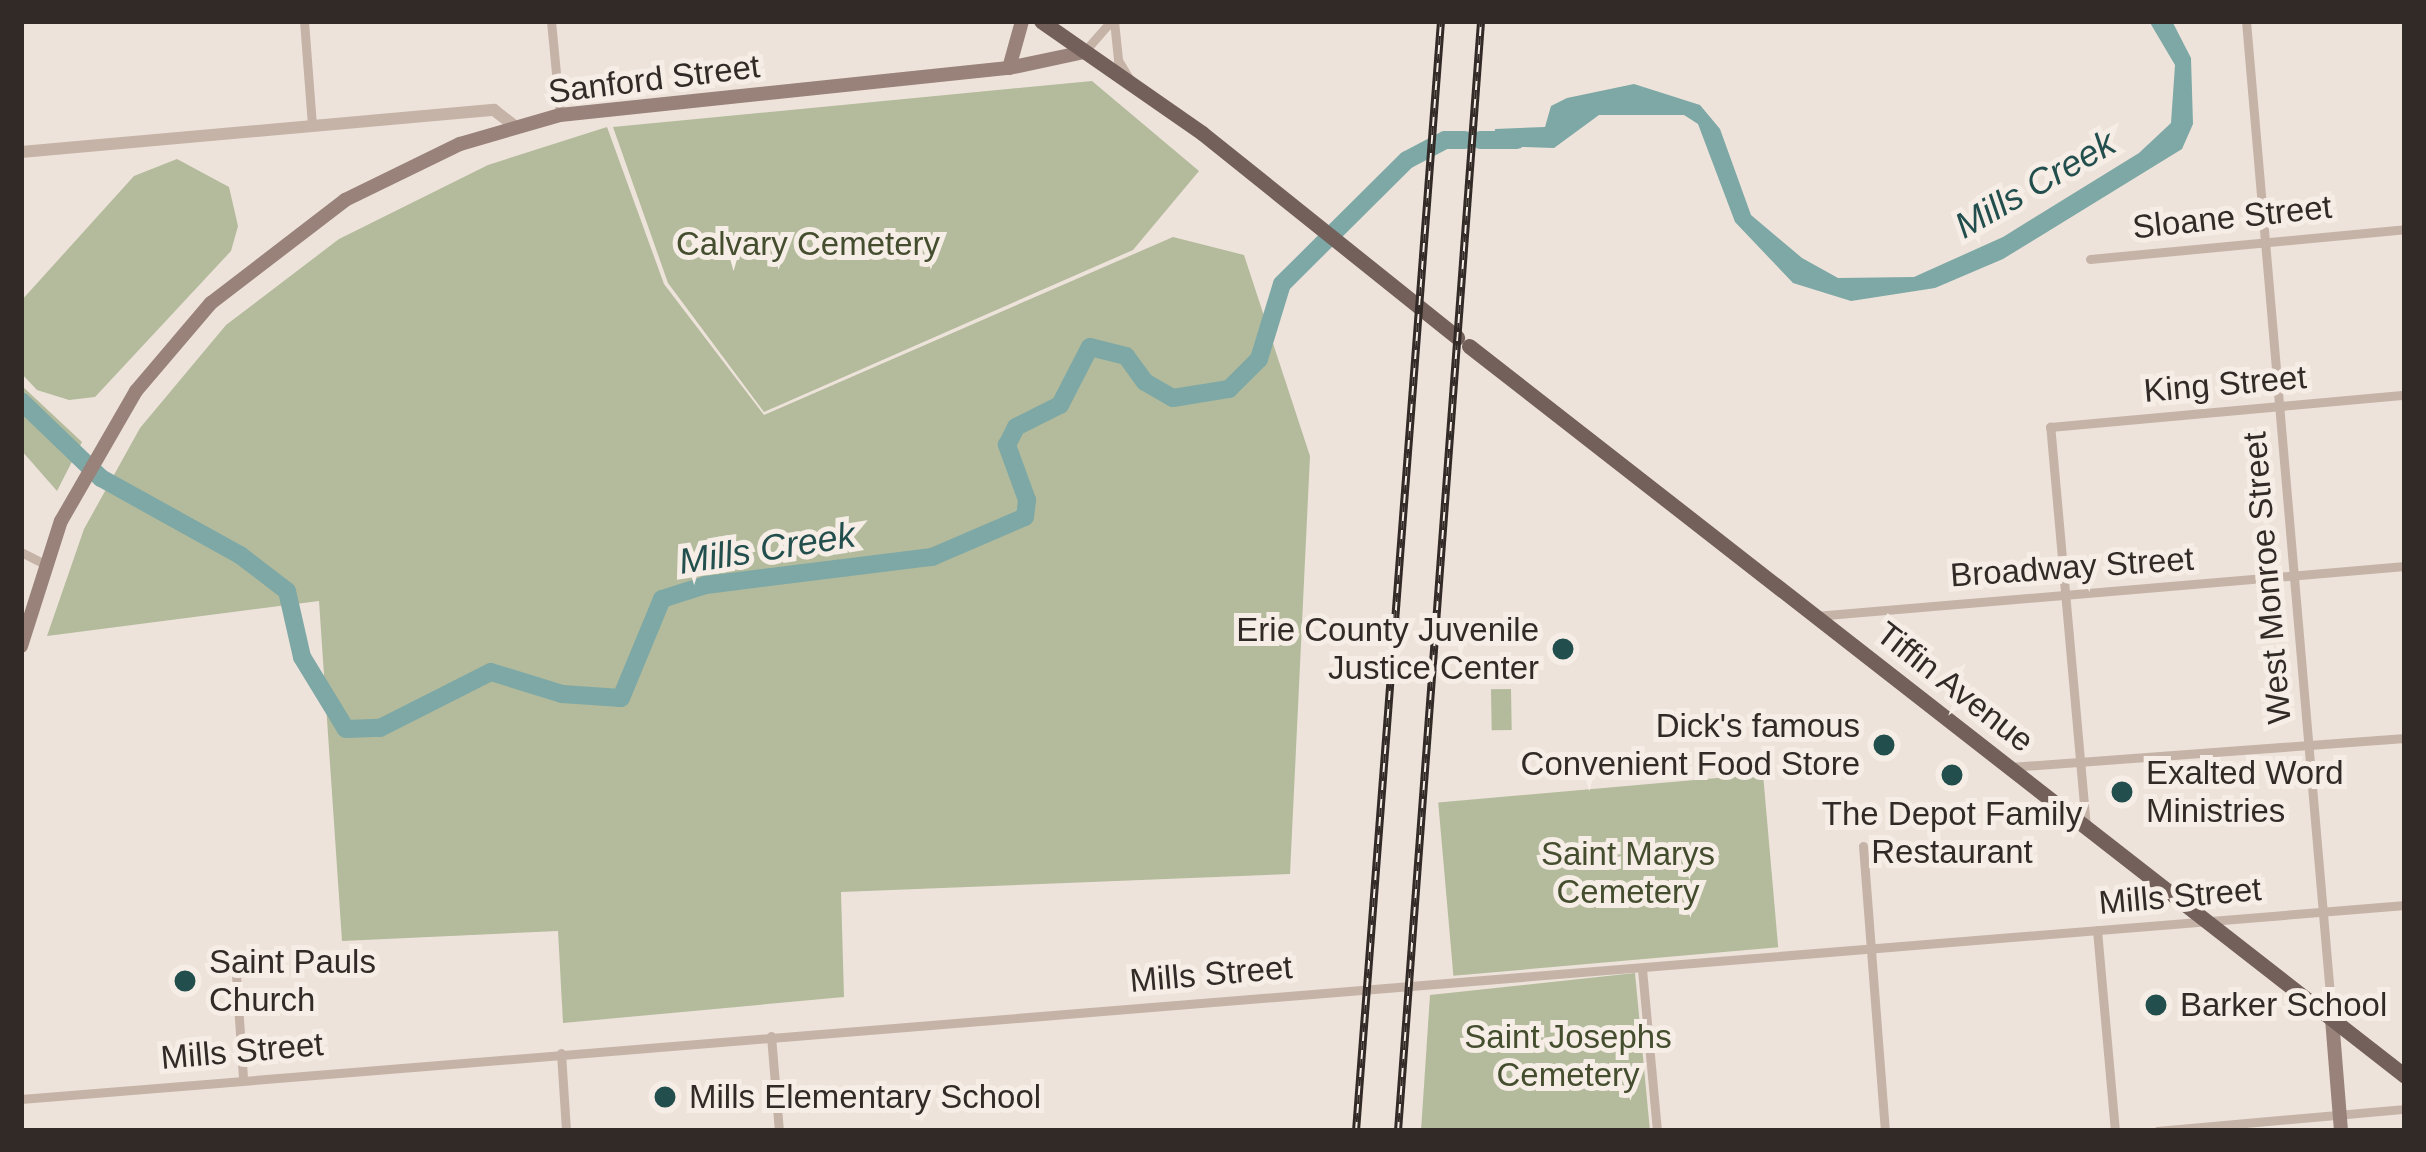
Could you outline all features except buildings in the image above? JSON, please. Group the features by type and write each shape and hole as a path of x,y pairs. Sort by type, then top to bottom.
{"main road":[{"path":"1009,68 1022,21"},
{"name":"Tiffin Avenue","path":"1041,21 1316,225 2405,1076"},
{"name":"Sanford Street","path":"516,127 560,115 1009,68 1084,52"},
{"path":"21,646 45,564 92,457 181,332 255,263 345,200 432,155 516,127"},
{"name":"West Monroe Street","path":"2332,1019 2341,1131"}],"street":[{"path":"304,21 312,125"},
{"path":"551,21 560,115"},
{"path":"1084,52 1112,21"},
{"path":"1112,21 1118,60 1135,88"},
{"name":"West Monroe Street","path":"2246,21 2332,1019"},
{"name":"Sanford Street","path":"21,152 494,110 516,127"},
{"name":"Sloane Street","path":"2090,259 2264,238 2405,229"},
{"name":"King Street","path":"2066,595 2050,427 2405,395"},
{"path":"21,552 45,564"},
{"name":"Broadway Street","path":"1815,616 2405,566"},
{"path":"2066,595 2086,827"},
{"path":"2010,767 2405,738"},
{"path":"1863,846 1886,1131"},
{"name":"Mills Street","path":"21,1099 243,1077 2405,905"},
{"path":"2097,930 2115,1131"},
{"path":"235,960 243,1077"},
{"path":"1642,969 1657,1131"},
{"path":"771,1036 779,1131"},
{"path":"561,1053 566,1131"},
{"path":"2157,1131 2405,1109"}],"green space":[{"name":"Calvary Cemetery","path":"1092,81 1199,171 1133,250 764,412 668,283 613,127"},
{"path":"607,127 664,284 764,415 1173,237 1244,255 1310,456 1290,874 841,892 844,997 563,1023 558,931 342,941 319,601 47,636 84,529 140,428 226,325 339,239 488,165"},
{"path":"177,159 229,187 238,226 231,251 95,397 69,400 37,390 21,373 21,301 134,176"},
{"path":"21,385 82,442 57,491 21,450"},
{"path":"1491,689 1511,689 1512,730 1492,730"},
{"name":"Saint Marys Cemetery","path":"1763,774 1778,947 1453,976 1438,802"},
{"name":"Saint Josephs Cemetery","path":"1635,973 1650,1131 1421,1131 1430,995"}],"water":[{"path":"2149,21 2172,21 2191,58 2193,124 2182,149 2003,259 1935,288 1851,301 1793,283 1735,222 1698,124 1684,115 1599,115 1554,148 1493,146 1495,129 1545,127 1551,106 1567,98 1634,84 1700,105 1720,129 1751,215 1802,258 1838,278 1914,277 2003,237 2139,153 2171,123 2175,65"}],"waterway":[{"name":"Mills Creek","path":"21,401 101,478 240,555 287,591 302,657 346,729 380,728 491,672 562,694 621,698 662,599 706,585 932,557 1025,517 1027,500 1007,445 1016,427 1060,405 1090,347 1126,356 1145,382 1173,398 1229,389 1259,359 1282,284 1407,160 1445,140 1465,140"},
{"name":"Mills Creek","path":"1480,140 1517,140"}],"railway":[{"path":"1356,1131 1441,21"},
{"path":"1398,1131 1481,21"}],"place":[{"name":"Erie County Juvenile Justice Center","path":"1563,649"},
{"name":"Dick's famous Convenient Food Store","path":"1884,745"},
{"name":"The Depot Family Restaurant","path":"1952,775"},
{"name":"Exalted Word Ministries","path":"2122,792"},
{"name":"Saint Pauls Church","path":"185,981"},
{"name":"Barker School","path":"2156,1005"},
{"name":"Mills Elementary School","path":"665,1097"}]}
